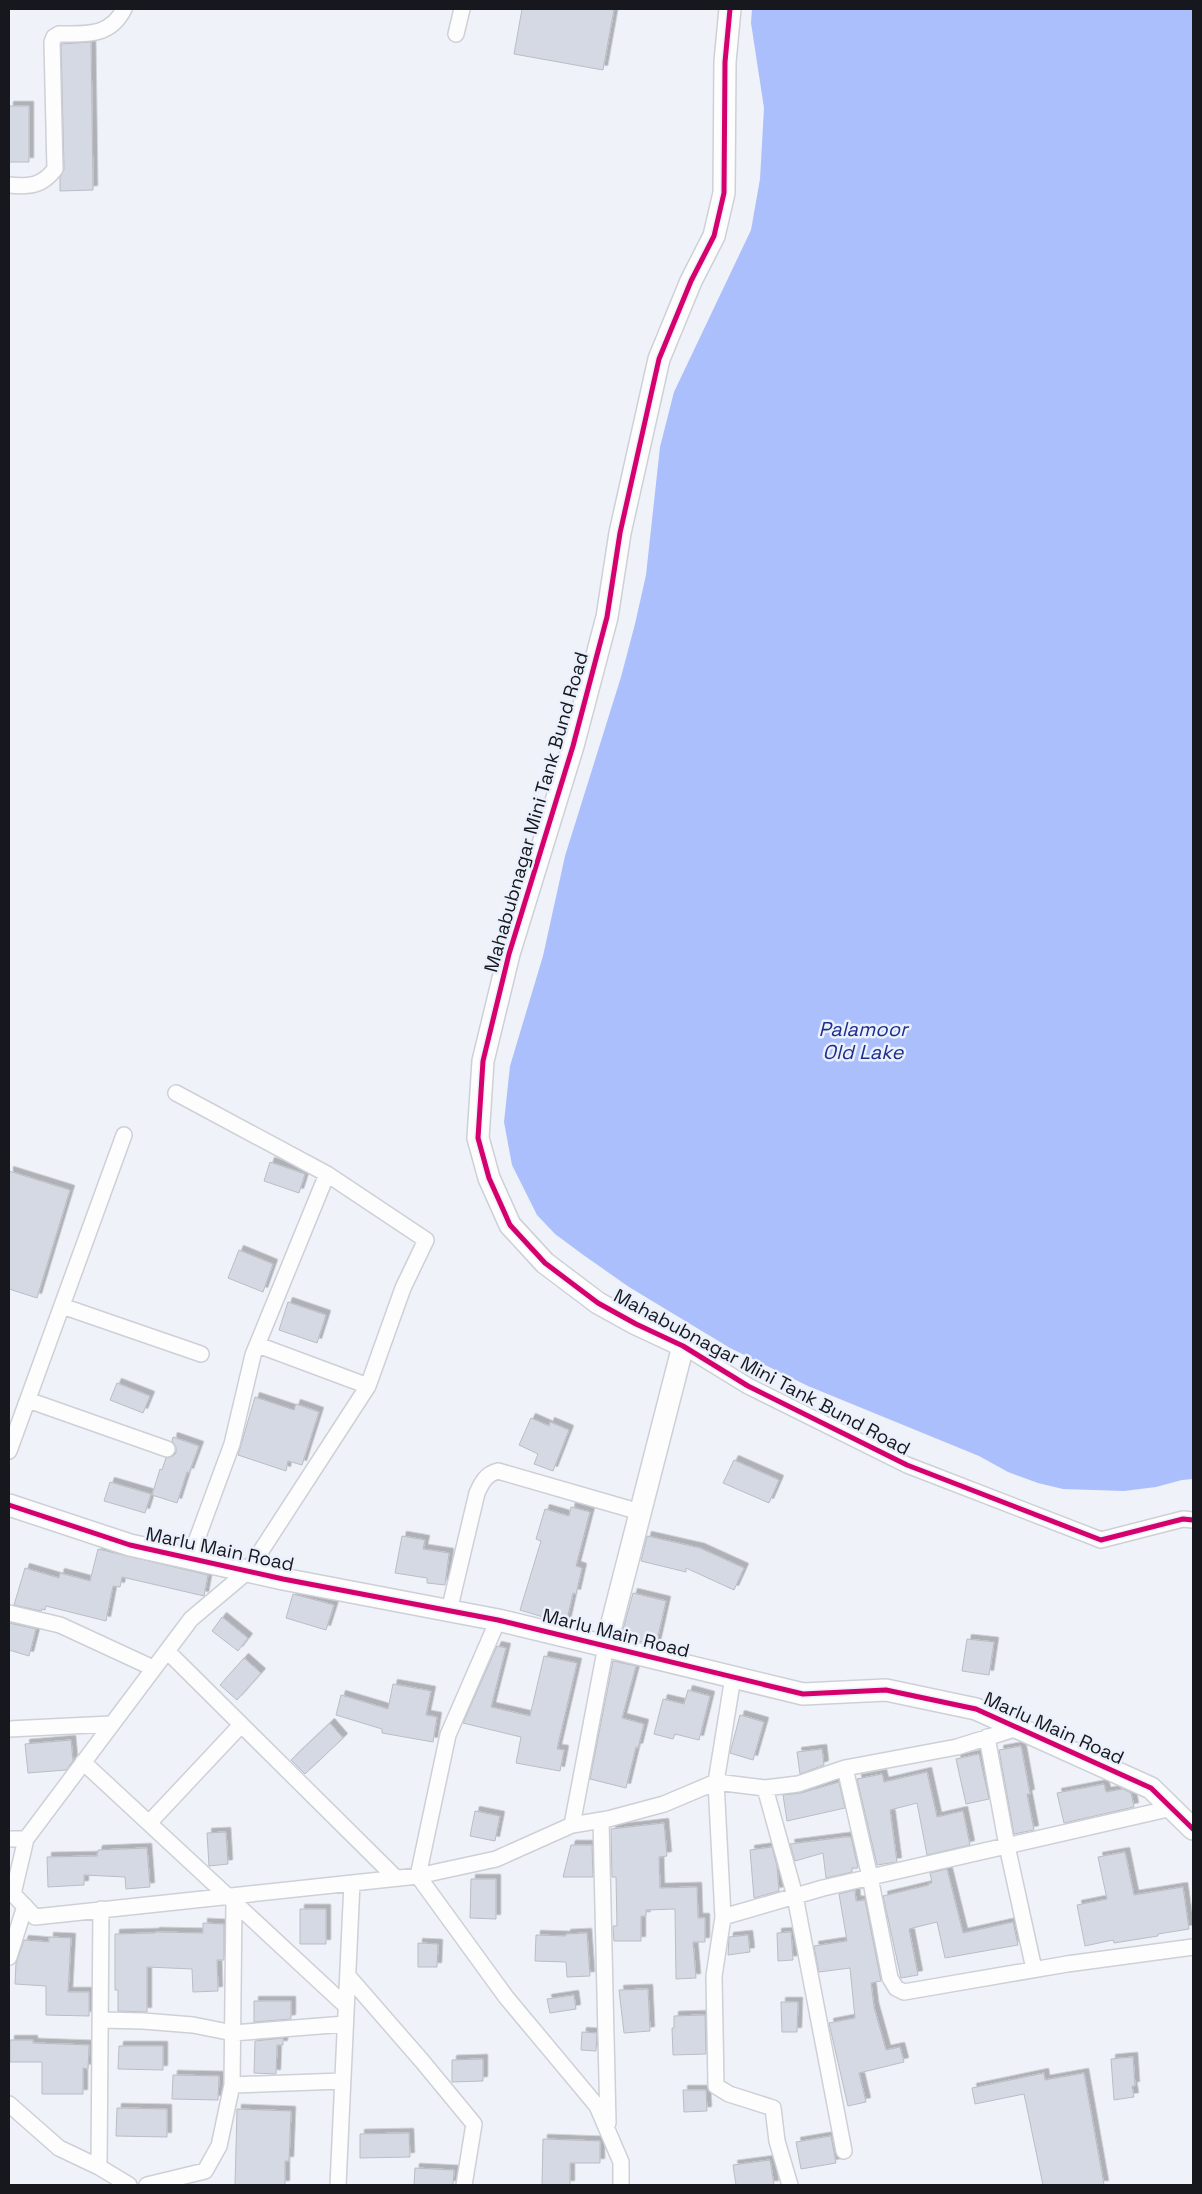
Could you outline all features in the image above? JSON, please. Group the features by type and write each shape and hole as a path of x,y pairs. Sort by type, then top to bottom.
{"street":[{"path":"9,185 30,186 44,181 55,169 52,42 54,37 59,34 96,33 111,26 119,19 124,9"},
{"path":"456,34 462,9"},
{"name":"Mahabubnagar Mini Tank Bund Road","path":"730,9 725,62 724,193 714,236 691,281 659,359 620,533 607,617 573,746 509,954 483,1061 478,1138 490,1178 510,1225 545,1263 598,1304 683,1346 748,1386 907,1465 1100,1540 1183,1519 1193,1520"},
{"path":"176,1093 327,1174 426,1240 404,1288 368,1386 248,1571 191,1619 26,1839 13,1894 35,1917 101,1909 230,1899 418,1876 496,1859 572,1825 601,1820 664,1804 716,1782 765,1788 798,1784 845,1768 919,1756 957,1747 1018,1728"},
{"path":"9,1451 124,1135"},
{"path":"190,1558 232,1444 253,1355 327,1174"},
{"path":"62,1306 200,1354"},
{"path":"258,1345 368,1386"},
{"path":"572,1825 606,1646 683,1346"},
{"path":"28,1400 167,1450"},
{"path":"449,1611 477,1493 482,1482 490,1473 498,1472 640,1512"},
{"name":"Marlu Main Road","path":"9,1505 130,1545 248,1571 498,1620 803,1694 886,1690 976,1709 1150,1788 1193,1829"},
{"path":"9,1613 60,1625 154,1668"},
{"path":"498,1620 448,1735 418,1876 506,1997 597,2106 621,2162 621,2185"},
{"path":"167,1652 396,1878"},
{"path":"733,1677 716,1782 723,1917 714,1976 716,2086 729,2094 773,2108 777,2141 790,2185"},
{"path":"9,1729 111,1724"},
{"path":"149,1823 241,1725"},
{"path":"987,1737 1007,1846 1034,1969"},
{"path":"83,1762 346,2006"},
{"path":"845,1768 870,1877 890,1978 896,1988 904,1992 1034,1969 1193,1947"},
{"path":"765,1788 795,1896 844,2151"},
{"path":"723,1917 870,1877 1172,1808"},
{"path":"601,1820 608,2132"},
{"path":"9,1839 26,1839"},
{"path":"338,2185 352,1883"},
{"path":"147,2185 205,2171 219,2146 232,2085 233,2033 230,1899"},
{"path":"9,1957 25,1906"},
{"path":"100,2167 101,1909"},
{"path":"348,1976 422,2060 474,2124 464,2185"},
{"path":"101,2020 143,2021 192,2026 233,2033 282,2031 345,2024"},
{"path":"232,2085 342,2081"},
{"path":"9,2104 59,2148 100,2167 129,2185"}],"water":[{"name":"Palamoor Old Lake","path":"752,9 1193,9 1193,1479 1156,1487 1124,1491 1063,1489 1038,1483 1008,1472 979,1456 808,1386 730,1348 629,1287 555,1234 537,1215 512,1165 504,1122 510,1066 543,956 565,856 621,677 635,624 646,575 660,447 674,392 751,230 760,179 764,108 751,23"}],"building":[{"path":"522,9 614,9 603,70 514,54"},
{"path":"91,42 93,190 60,191 60,178 64,169 61,44"},
{"path":"9,106 29,106 29,162 9,162"},
{"path":"270,1162 305,1174 299,1193 264,1181"},
{"path":"9,1171 70,1190 37,1298 9,1289"},
{"path":"239,1250 273,1264 263,1292 228,1278"},
{"path":"288,1302 326,1315 317,1343 279,1330"},
{"path":"117,1383 150,1396 143,1413 110,1400"},
{"path":"255,1397 294,1410 296,1404 319,1412 302,1465 288,1461 286,1471 238,1455"},
{"path":"531,1418 549,1426 550,1422 569,1430 553,1471 534,1464 538,1454 519,1445"},
{"path":"173,1437 199,1446 189,1473 187,1472 177,1503 152,1495 160,1469 162,1470 166,1458 176,1453 176,1447 172,1441"},
{"path":"734,1460 779,1480 769,1503 723,1483"},
{"path":"110,1482 151,1494 145,1513 104,1501"},
{"path":"571,1507 590,1512 576,1566 582,1568 576,1594 573,1593 566,1624 520,1610 541,1541 536,1539 545,1509 569,1516"},
{"path":"402,1536 425,1540 423,1549 449,1553 445,1585 427,1583 427,1578 395,1573"},
{"path":"647,1536 700,1548 744,1568 734,1590 686,1568 686,1572 641,1561"},
{"path":"98,1549 208,1575 204,1596 122,1577 120,1587 113,1586 106,1621 46,1606 45,1610 42,1609 41,1611 14,1605 25,1568 59,1578 60,1573 90,1581"},
{"path":"633,1593 666,1601 656,1645 621,1637"},
{"path":"293,1594 334,1605 326,1630 286,1618"},
{"path":"222,1617 248,1638 238,1651 212,1631"},
{"path":"9,1623 36,1629 29,1656 9,1650"},
{"path":"967,1639 994,1642 989,1675 962,1671"},
{"path":"497,1646 506,1648 491,1707 530,1716 544,1656 577,1663 557,1749 564,1750 560,1771 516,1763 521,1737 463,1723"},
{"path":"244,1658 261,1673 237,1700 220,1685"},
{"path":"613,1661 636,1666 622,1718 644,1724 626,1788 590,1779"},
{"path":"393,1684 431,1691 426,1715 437,1717 433,1742 382,1733 382,1729 336,1715 341,1695 388,1709"},
{"path":"688,1690 710,1696 699,1740 675,1734 673,1739 654,1734 663,1699 684,1704"},
{"path":"740,1715 764,1722 753,1760 730,1753"},
{"path":"330,1723 343,1738 305,1774 291,1760"},
{"path":"71,1740 73,1761 66,1770 28,1773 25,1744"},
{"path":"1021,1746 1030,1794 1027,1794 1034,1830 1014,1834 999,1750"},
{"path":"822,1749 824,1765 800,1774 797,1752"},
{"path":"979,1754 989,1799 966,1804 956,1759"},
{"path":"927,1772 937,1817 963,1811 970,1845 927,1855 917,1803 890,1810 897,1862 877,1865 857,1779 882,1774 884,1782"},
{"path":"839,1782 845,1808 787,1821 783,1795 801,1793"},
{"path":"1104,1784 1106,1792 1123,1789 1131,1793 1134,1807 1064,1823 1057,1793"},
{"path":"475,1811 500,1816 495,1841 470,1836"},
{"path":"664,1823 667,1856 659,1857 660,1888 697,1887 698,1918 705,1918 705,1942 693,1942 696,1978 676,1979 675,1909 646,1910 646,1916 641,1916 641,1941 614,1941 613,1926 617,1926 616,1877 612,1877 611,1829"},
{"path":"226,1832 228,1864 209,1866 207,1833"},
{"path":"851,1837 858,1868 852,1868 852,1872 826,1878 823,1853 795,1861 790,1844"},
{"path":"571,1845 592,1845 593,1877 563,1877"},
{"path":"772,1847 777,1866 779,1891 754,1898 750,1850"},
{"path":"147,1848 150,1887 126,1889 125,1877 84,1875 84,1885 48,1887 47,1857 97,1856 98,1850"},
{"path":"1125,1852 1134,1895 1183,1887 1189,1929 1158,1934 1158,1936 1114,1943 1113,1940 1085,1946 1077,1905 1107,1899 1098,1857"},
{"path":"947,1869 963,1933 1013,1922 1018,1945 945,1958 937,1922 909,1929 918,1975 901,1978 883,1896 929,1885 932,1883 930,1873"},
{"path":"471,1879 496,1879 496,1919 470,1918"},
{"path":"855,1890 856,1901 865,1900 881,1981 871,1983 874,2007 886,2050 900,2047 904,2062 859,2073 866,2102 848,2106 829,2023 855,2018 850,1968 819,1972 814,1946 847,1941 839,1894"},
{"path":"300,1909 326,1909 326,1944 300,1944"},
{"path":"203,1923 224,1924 224,1960 217,1960 218,1991 193,1992 192,1969 147,1967 147,2012 118,2011 118,1990 115,1990 115,1934 155,1932 203,1933"},
{"path":"791,1932 793,1960 778,1961 777,1933"},
{"path":"587,1933 590,1976 567,1977 566,1962 535,1961 536,1935 566,1936 566,1934"},
{"path":"748,1935 750,1952 728,1955 729,1937"},
{"path":"49,1937 71,1938 68,1992 89,1992 89,2016 46,2015 46,1986 15,1984 16,1963 24,1940 49,1942"},
{"path":"418,1943 438,1944 437,1967 418,1967"},
{"path":"648,1989 650,2031 624,2033 619,1990"},
{"path":"574,1995 576,2009 550,2013 547,1999"},
{"path":"254,2001 291,2001 291,2019 254,2022"},
{"path":"781,2002 798,2002 797,2032 782,2032"},
{"path":"705,2015 706,2054 673,2055 672,2028 674,2028 674,2016"},
{"path":"582,2032 597,2033 596,2051 581,2050"},
{"path":"283,2038 283,2045 277,2045 276,2074 254,2073 255,2041"},
{"path":"10,2040 33,2040 33,2043 89,2045 88,2069 83,2068 83,2094 42,2094 42,2062 10,2062"},
{"path":"119,2046 163,2046 163,2070 118,2069"},
{"path":"1133,2057 1135,2086 1132,2086 1134,2097 1114,2100 1111,2059"},
{"path":"483,2059 483,2081 452,2082 452,2060"},
{"path":"1044,2073 1045,2080 1084,2073 1104,2185 1043,2185 1024,2094 975,2104 972,2088"},
{"path":"173,2075 219,2076 218,2100 172,2099"},
{"path":"683,2090 706,2090 707,2111 684,2112"},
{"path":"117,2108 167,2109 167,2137 116,2136"},
{"path":"237,2109 291,2111 289,2161 285,2161 285,2185 235,2185"},
{"path":"409,2133 410,2157 360,2158 360,2134"},
{"path":"831,2136 836,2163 801,2169 796,2142"},
{"path":"543,2139 600,2141 600,2163 570,2163 570,2185 542,2185"},
{"path":"770,2160 774,2185 736,2185 733,2165"},
{"path":"415,2168 454,2170 453,2185 414,2185"}],"cycle path":[{"path":"730,9 725,62 724,193 714,236 691,281 659,359 620,533 607,617 573,746 509,954 483,1061 478,1138 489,1178 510,1225 545,1263 598,1303 636,1324 683,1346 748,1386 907,1465 1101,1540 1183,1519 1193,1520"},
{"path":"9,1505 130,1545 283,1579 498,1620 803,1694 886,1690 976,1709 1151,1788 1193,1829"}]}
